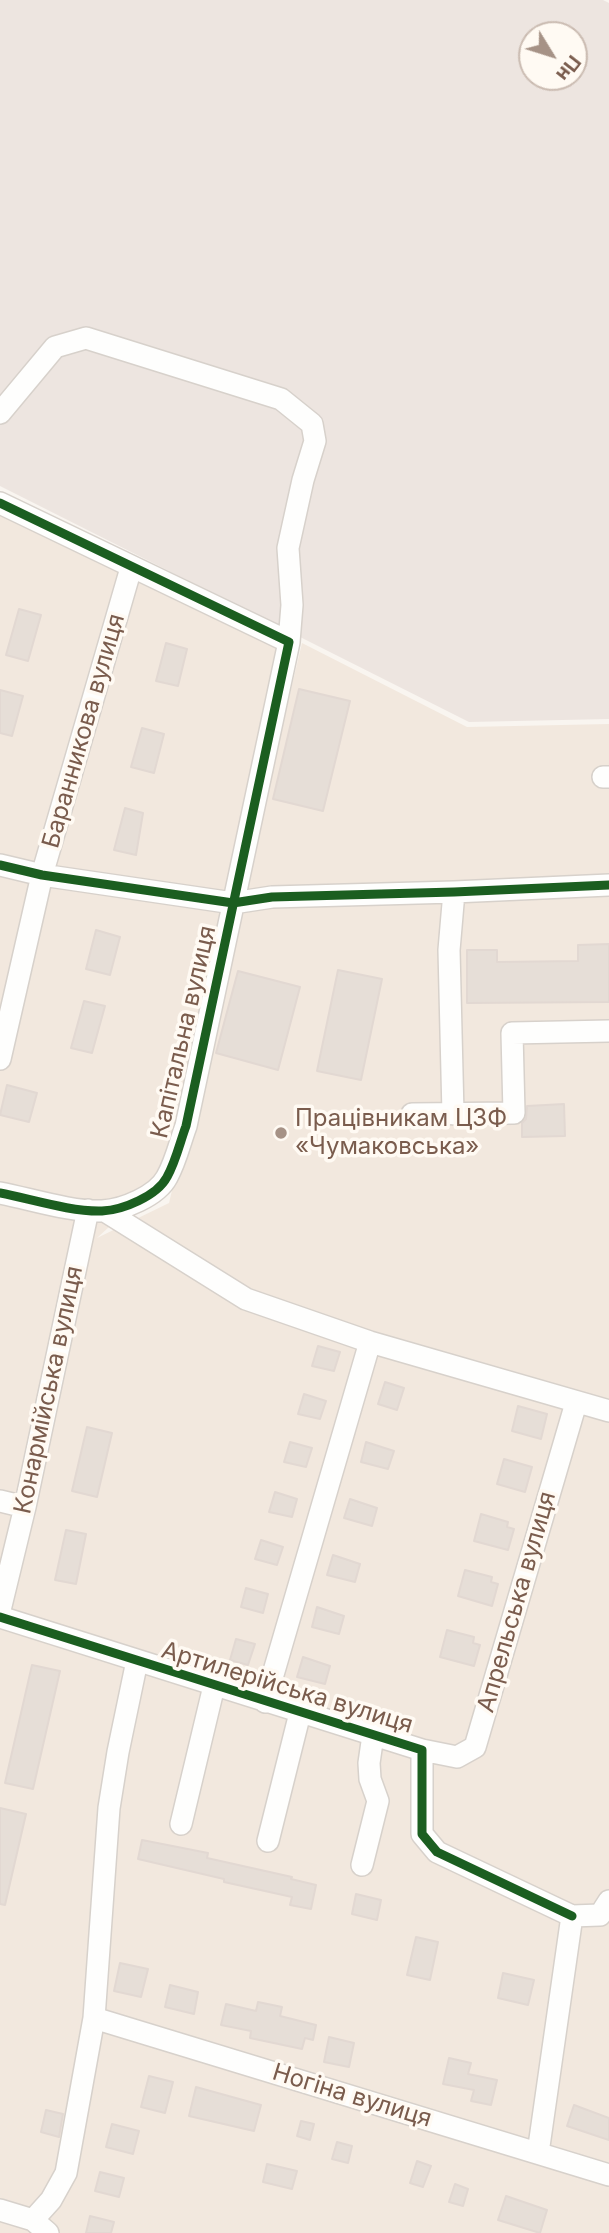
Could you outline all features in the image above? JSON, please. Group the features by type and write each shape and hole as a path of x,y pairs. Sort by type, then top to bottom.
{"street":[{"name":"Капітальна вулиця","path":"0,413 55,347 86,338 281,399 312,424 315,441 288,548 292,606 289,642 186,1126 167,1177 155,1192 138,1201 96,1210"},
{"path":"0,503 289,642"},
{"name":"Баранникова вулиця","path":"0,1059 42,875 131,568"},
{"path":"0,865 42,875 233,903 272,897 609,885"},
{"path":"453,1114 449,950 454,892"},
{"path":"412,1114 514,1113 512,1033 609,1031"},
{"path":"0,1193 96,1210 246,1299 370,1342 609,1411"},
{"name":"Конармійська вулиця","path":"0,1610 96,1210"},
{"path":"265,1702 370,1342"},
{"name":"Апрельська вулиця","path":"422,1750 457,1757 475,1747 576,1402"},
{"path":"0,1501 24,1507"},
{"name":"Артилерійська вулиця","path":"0,1617 422,1750 422,1834 437,1852 572,1916"},
{"path":"0,2210 41,2227 51,2200 66,2173 94,2018 108,1808 137,1661"},
{"path":"181,1824 214,1686"},
{"path":"268,1842 300,1713"},
{"path":"362,1865 378,1801 370,1779 373,1735"},
{"path":"538,2153 572,1916 600,1915 609,1901"},
{"name":"Ногіна вулиця","path":"94,2018 609,2175"}],"shaded area":[{"path":"0,0 603,0 609,3 609,719 469,722 0,486"},
{"path":"0,515 290,654 167,1174 97,1238 169,1203 302,643 467,727 609,724 609,2233 0,2233"}],"building":[{"path":"19,609 41,615 28,661 6,655"},
{"path":"166,643 187,649 178,686 156,681"},
{"path":"299,689 350,701 323,811 273,799"},
{"path":"0,690 23,696 12,736 0,733"},
{"path":"142,728 164,734 154,773 131,767"},
{"path":"125,808 143,813 136,855 114,850"},
{"path":"96,930 120,937 110,975 86,969"},
{"path":"609,944 609,1002 467,1003 467,950 497,950 497,962 578,961 578,945"},
{"path":"338,970 382,979 361,1080 317,1071"},
{"path":"238,971 300,987 278,1070 216,1053"},
{"path":"84,1001 105,1006 92,1053 71,1048"},
{"path":"7,1085 37,1093 29,1122 0,1115"},
{"path":"564,1104 565,1136 522,1137 522,1123 526,1119 527,1106"},
{"path":"318,1346 340,1352 334,1371 312,1366"},
{"path":"385,1382 404,1388 397,1410 378,1404"},
{"path":"304,1394 326,1401 320,1419 298,1414"},
{"path":"518,1406 547,1414 541,1439 512,1431"},
{"path":"87,1427 112,1433 97,1497 72,1491"},
{"path":"290,1442 312,1448 306,1467 284,1462"},
{"path":"366,1442 394,1451 388,1469 361,1462"},
{"path":"504,1459 532,1467 525,1492 497,1484"},
{"path":"275,1492 297,1499 292,1517 269,1512"},
{"path":"350,1499 377,1508 372,1526 344,1518"},
{"path":"481,1514 508,1522 507,1527 514,1529 508,1550 474,1541"},
{"path":"66,1530 86,1534 76,1584 55,1580"},
{"path":"261,1540 283,1547 277,1565 255,1559"},
{"path":"333,1555 360,1564 355,1582 327,1575"},
{"path":"465,1570 492,1577 491,1582 498,1584 492,1606 458,1596"},
{"path":"246,1588 268,1594 263,1613 241,1607"},
{"path":"317,1607 344,1616 339,1634 312,1627"},
{"path":"447,1630 474,1637 473,1643 480,1645 474,1666 440,1657"},
{"path":"236,1639 255,1644 248,1665 230,1660"},
{"path":"303,1657 330,1666 325,1684 297,1677"},
{"path":"32,1665 60,1671 33,1789 5,1783"},
{"path":"0,1808 26,1814 5,1905 0,1904"},
{"path":"142,1840 208,1853 207,1858 316,1885 311,1909 290,1905 292,1897 138,1859"},
{"path":"356,1894 381,1900 377,1920 352,1914"},
{"path":"416,1937 438,1942 430,1980 407,1975"},
{"path":"120,1963 148,1969 141,1997 114,1991"},
{"path":"503,1973 534,1980 528,2005 498,1998"},
{"path":"170,1985 198,1992 194,2014 165,2007"},
{"path":"258,2002 282,2007 280,2016 316,2025 313,2040 305,2038 302,2049 250,2038 251,2031 221,2025 226,2004 256,2011"},
{"path":"329,2037 354,2043 349,2067 324,2062"},
{"path":"449,2058 471,2063 468,2074 497,2080 491,2105 471,2101 474,2090 443,2084"},
{"path":"149,2076 173,2082 165,2113 141,2107"},
{"path":"196,2087 261,2105 254,2131 189,2116"},
{"path":"574,2105 609,2118 609,2140 567,2126"},
{"path":"46,2110 63,2114 59,2137 41,2132"},
{"path":"301,2121 314,2124 310,2140 297,2136"},
{"path":"112,2124 139,2131 133,2154 106,2147"},
{"path":"337,2142 352,2146 348,2163 332,2159"},
{"path":"417,2161 431,2166 423,2187 410,2183"},
{"path":"267,2164 297,2171 292,2189 263,2182"},
{"path":"100,2172 124,2178 119,2197 95,2191"},
{"path":"455,2184 468,2189 463,2206 449,2202"},
{"path":"506,2196 547,2210 540,2233 498,2220"},
{"path":"90,2216 114,2222 111,2233 86,2233"}],"cycle path":[{"path":"0,503 289,642 186,1126 167,1177 156,1190 139,1201 102,1211 64,1207 0,1193"},
{"path":"0,865 42,875 233,903 272,897 609,885"},
{"path":"0,1617 422,1750 422,1834 437,1852 572,1916"}],"place":[{"name":"Працівникам ЦЗФ «Чумаковська»","path":"281,1133"}]}
